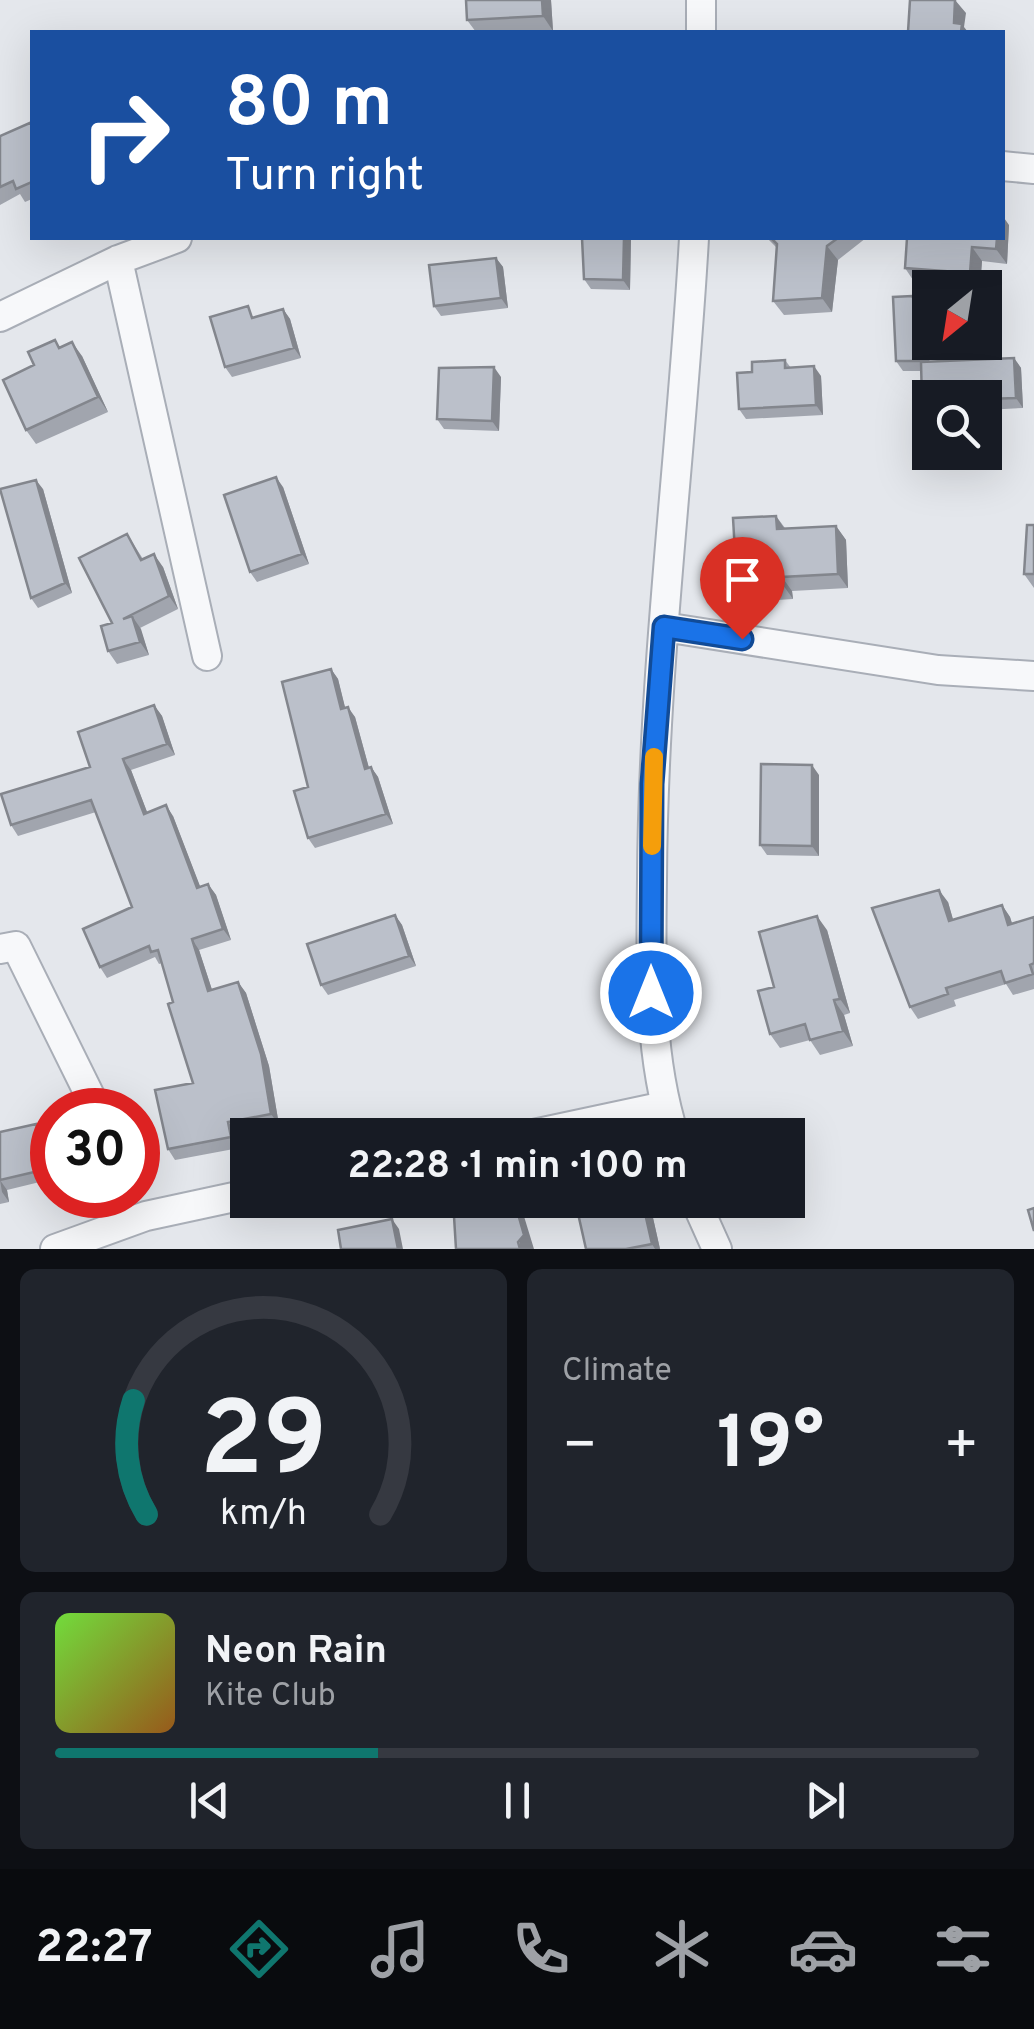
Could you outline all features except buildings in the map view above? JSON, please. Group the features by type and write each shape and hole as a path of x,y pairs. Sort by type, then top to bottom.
{"street":[{"path":"701,0 701,30"},
{"path":"1005,166 1034,168"},
{"path":"0,317 118,260 172,240"},
{"path":"669,1118 651,993 652,784 694,240"},
{"path":"118,260 207,656"},
{"path":"664,627 938,670 1034,676"},
{"path":"0,949 16,946 86,1088"},
{"path":"609,1118 665,1106"},
{"path":"160,1204 230,1196"},
{"path":"55,1249 117,1218"},
{"path":"703,1218 717,1249"}],"slow traffic":[{"path":"652,846 654,757"}],"route":[{"path":"651,993 652,784 664,627 742,639"}]}
